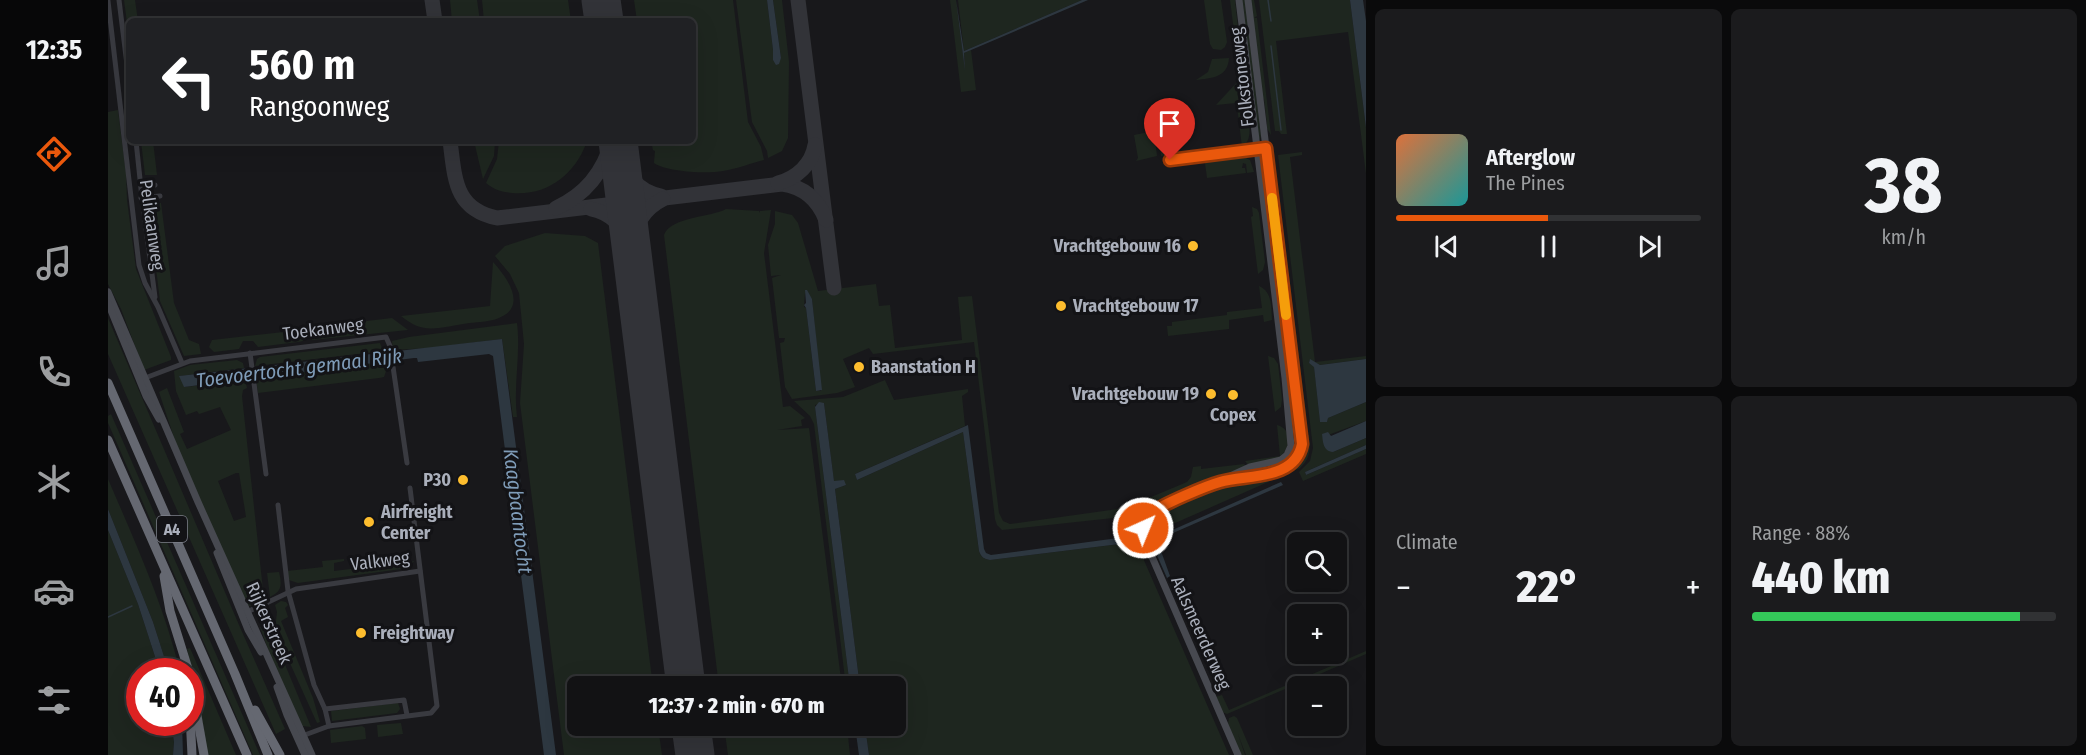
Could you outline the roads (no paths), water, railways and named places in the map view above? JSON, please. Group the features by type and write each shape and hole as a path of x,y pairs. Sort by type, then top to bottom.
{"highway":[{"name":"A4","path":"108,383 268,755"},
{"name":"A4","path":"108,440 247,755"},
{"name":"A4","path":"162,562 170,610 185,658"},
{"name":"A4","path":"235,674 280,755"},
{"path":"191,736 192,755"},
{"name":"A4","path":"201,736 204,755"}],"street":[{"name":"Folkstoneweg","path":"1144,522 1156,510 1253,466 1281,460 1291,446 1285,378 1239,0"},
{"name":"Folkstoneweg","path":"1218,483 1261,476 1284,469 1297,458 1302,444 1248,0"},
{"path":"108,2 119,1 126,57"},
{"name":"Pelikaanweg","path":"108,2 126,141"},
{"path":"122,108 126,107"},
{"name":"Pelikaanweg","path":"126,144 140,268 182,363"},
{"name":"Pelikaanweg","path":"136,144 152,283 158,307"},
{"path":"1170,160 1266,148"},
{"name":"Pelikaanweg","path":"142,186 155,185"},
{"name":"Pelikaanweg","path":"142,198 160,196"},
{"path":"133,199 142,198"},
{"name":"Rijkerstreek","path":"108,292 143,379"},
{"name":"Rijkerstreek","path":"108,303 300,737 305,755"},
{"name":"Toekanweg","path":"143,379 182,363 386,337 390,346 407,463"},
{"path":"250,353 266,474"},
{"path":"410,488 420,571"},
{"path":"278,505 288,591 314,685 325,709 329,726"},
{"name":"Aalsmeerderweg","path":"1144,522 1143,534 1146,543 1238,755"},
{"name":"Valkweg","path":"244,613 288,591 420,571 437,706 431,713 407,716"},
{"path":"300,737 329,726 407,716 404,700 325,709"},
{"name":"Rijkerstreek","path":"300,737 312,755"}],"water":[{"path":"767,0 773,0 781,58 779,64 776,65 773,60"},
{"path":"956,0 964,51 1082,0 1088,0 964,53 965,71"},
{"path":"1350,0 1363,0 1366,21 1366,128"},
{"path":"805,290 812,299 822,390 816,391 804,305 806,303"},
{"path":"502,339 556,755 544,755 493,356 489,354 418,362 417,358 414,358 184,387 179,376"},
{"path":"1310,359 1320,365 1366,359 1366,402 1328,418 1327,422 1320,422 1314,367 1309,363"},
{"path":"819,402 824,403 834,481 844,480 846,485 835,489 859,676 849,676 815,407"},
{"path":"1366,421 1366,438 1333,452 1325,448 1322,434 1328,432 1331,436"},
{"path":"968,425 986,553 991,555 1133,536 1136,542 990,560 984,558 979,551 963,432 857,480 855,474"},
{"path":"1366,445 1366,449 1306,475 1305,472"},
{"path":"1281,482 1283,485 1157,540 1170,576 1167,578 1152,539"},
{"path":"108,509 153,622 165,658 155,658 138,604 108,530"},
{"path":"173,736 182,736 183,755 173,755"},
{"path":"856,736 866,736 869,755 859,755"}],"waterway":[{"path":"1268,0 1271,21"},
{"path":"1271,46 1281,130"},
{"path":"1179,598 1194,634"},
{"path":"108,617 132,606"}],"place":[{"name":"Vrachtgebouw 16","path":"1193,246"},
{"name":"Vrachtgebouw 17","path":"1061,306"},
{"name":"Baanstation H","path":"859,367"},
{"name":"Vrachtgebouw 19","path":"1211,394"},
{"name":"Copex","path":"1233,395"},
{"name":"P30","path":"463,480"},
{"name":"Airfreight Center","path":"369,522"},
{"name":"Freightway","path":"361,633"}],"water label":[{"name":"Toevoertocht gemaal Rijk","path":"299,368"},
{"name":"Kaagbaantocht","path":"518,511"}]}
